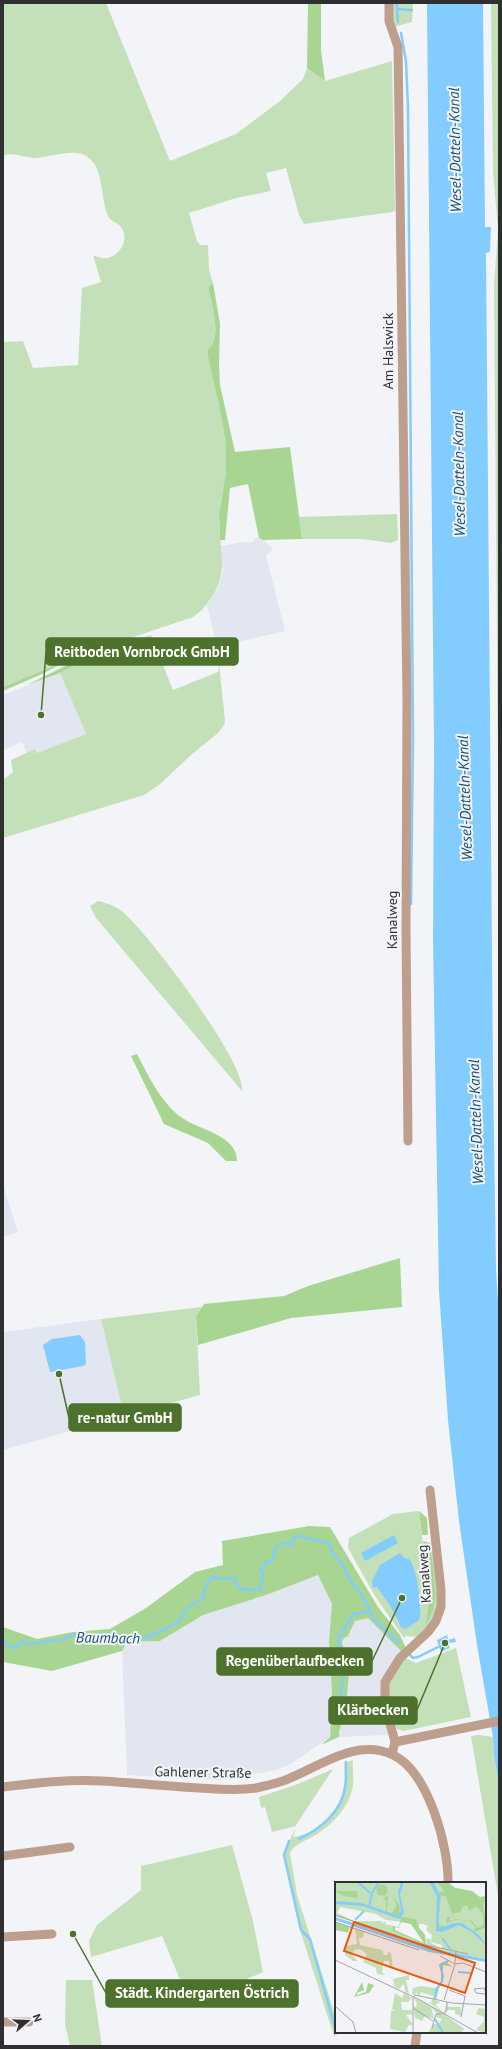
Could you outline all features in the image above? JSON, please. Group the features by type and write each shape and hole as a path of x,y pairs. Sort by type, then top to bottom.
{"street":[{"name":"Am Halswick","path":"390,3 389,21 398,47 407,700"},
{"name":"Kanalweg","path":"407,700 406,930 408,1141"},
{"name":"Kanalweg","path":"392,1754 395,1742 385,1704 385,1682 400,1658 428,1632 436,1621 441,1607 441,1590 430,1490"},
{"path":"395,1742 499,1721"},
{"name":"Gahlener Straße","path":"3,1787 72,1781 215,1789 251,1789 283,1781 350,1751 368,1748 392,1754 412,1768 422,1783 433,1811 448,1866 448,1882"},
{"path":"3,1856 70,1847"},
{"path":"3,1937 52,1934"},
{"path":"3,2022 29,2022"},
{"path":"414,2046 417,2033"}],"shaded area":[{"path":"255,538 262,538 273,549 266,555 285,631 217,647 207,605 218,589 223,572 221,546 242,542 251,543"},
{"path":"60,673 86,734 37,753 35,749 27,753 22,742 3,750 3,695"},
{"path":"3,1185 18,1232 3,1237"},
{"path":"101,1319 124,1416 3,1450 3,1332"},
{"path":"318,1575 332,1604 329,1641 332,1694 330,1737 291,1764 277,1770 219,1780 127,1775 122,1651 127,1642 160,1641 203,1615 269,1594"},
{"path":"368,1617 402,1652 387,1670 382,1681 381,1699 389,1733 387,1735 339,1737 339,1731 345,1716 349,1674 342,1642 344,1638 348,1636 355,1621"}],"green space":[{"path":"3,3 106,3 170,161 236,134 280,101 303,79 307,68 325,81 392,61 395,210 393,212 304,224 299,215 286,168 266,173 271,191 236,198 189,213 197,241 200,245 208,245 209,270 213,283 208,287 215,320 215,337 208,349 208,357 222,414 226,444 226,473 219,518 222,569 217,588 206,605 193,617 71,658 3,687 3,342 23,341 33,368 78,365 82,288 101,282 93,255 100,258 112,257 120,250 124,242 124,232 118,224 108,216 99,174 91,159 79,153 36,158 14,154 3,156"},
{"path":"308,3 321,3 321,50 325,81 307,68"},
{"path":"391,3 413,3 412,22 393,27"},
{"path":"491,3 499,3 499,890 494,285 498,230 493,171"},
{"path":"213,283 220,324 220,385 235,452 290,447 302,539 263,540 259,538 248,484 230,488 225,540 220,540 219,514 226,473 226,445 222,418 208,357 208,349 215,337 215,320 208,287"},
{"path":"397,514 398,540 391,543 363,539 302,539 299,517"},
{"path":"151,635 173,690 218,672 219,664 225,720 224,725 218,733 191,755 159,785 144,795 3,838 3,780 13,772 11,760 35,749 37,753 86,734 60,673 103,651"},
{"path":"101,652 60,673 27,685 73,662"},
{"path":"72,658 42,674 3,691 3,687"},
{"path":"98,901 109,904 122,911 137,926 174,972 229,1054 239,1076 242,1091 96,918 90,906"},
{"path":"137,1054 157,1090 169,1106 184,1119 224,1139 231,1145 235,1152 237,1161 226,1161 208,1143 164,1124 131,1056"},
{"path":"400,1258 402,1307 291,1318 198,1345 196,1316 204,1304 284,1296 308,1286"},
{"path":"202,1307 196,1316 200,1395 124,1416 101,1319"},
{"path":"419,1511 429,1599 427,1623 432,1614 435,1595 430,1543 433,1546 438,1603 435,1615 419,1637 406,1636 404,1638 375,1596 348,1548 349,1538 393,1514"},
{"path":"419,1511 427,1518 428,1535 422,1535"},
{"path":"309,1526 330,1527 378,1607 400,1635 406,1648 402,1652 368,1618 355,1621 348,1636 344,1638 342,1642 349,1674 345,1716 339,1731 339,1737 321,1745 330,1737 332,1694 329,1641 332,1604 318,1575 269,1594 203,1615 160,1641 127,1642 122,1651 52,1671 3,1662 3,1627 37,1639 73,1632 110,1629 146,1608 195,1572 223,1565 222,1541"},
{"path":"423,1541 430,1543 435,1585 434,1606 426,1624 429,1599"},
{"path":"456,1648 471,1717 404,1731 397,1729 388,1704 388,1682 405,1658 416,1663"},
{"path":"479,1735 493,1737 494,1755 499,1785 499,1901 471,1736"},
{"path":"353,1760 353,1785 344,1808 326,1828 297,1845 290,1853 297,1895 335,2015 335,2033 340,2033 334,2036 300,1930 283,1855 295,1827 293,1837 317,1828 336,1810 344,1790 345,1763"},
{"path":"333,1769 296,1825 272,1832 265,1807 261,1808 259,1797 298,1784"},
{"path":"232,1845 253,1921 263,1972 190,2004 162,1936 91,1957 89,1941 97,1925 141,1890 141,1866"},
{"path":"66,1980 92,1980 102,2046 70,2046 65,2024"}],"water":[{"name":"Wesel-Datteln-Kanal","path":"427,3 483,3 485,227 491,227 490,252 486,253 493,1070 496,1269 499,1319 499,1785 494,1755 493,1737 477,1645 459,1521 448,1420 439,1291 433,939 434,747"},
{"path":"80,1335 85,1342 86,1364 83,1366 50,1372 43,1345 52,1339"},
{"path":"394,1535 398,1543 365,1561 361,1553"},
{"path":"400,1553 404,1558 409,1559 412,1564 417,1579 420,1599 419,1620 406,1629 401,1627 391,1607 377,1587 373,1588 372,1581 380,1565"},
{"path":"447,1633 448,1640 455,1638 456,1642 449,1643 450,1650 449,1648 441,1652 437,1640 447,1635"}],"waterway":[{"path":"397,3 397,9"},
{"path":"398,22 397,9 412,10"},
{"path":"401,33 406,61 408,108 413,735 411,904"},
{"name":"Baumbach","path":"3,1640 10,1647 15,1648 22,1641 27,1644 61,1640 74,1635 82,1637 106,1634 146,1638 177,1623 188,1608 204,1597 204,1590 212,1576 221,1579 235,1578 238,1586 244,1590 260,1589 263,1574 260,1569 264,1567 266,1561 272,1562 276,1547 283,1543 292,1545 294,1537 301,1536 329,1544 334,1555 343,1565 348,1577 363,1597 374,1619 399,1643"},
{"path":"338,1723 344,1664 338,1639 353,1614 370,1611"},
{"name":"Baumbach","path":"410,1655 413,1658 418,1657 442,1645"},
{"path":"299,1839 322,1825 329,1819 340,1804 346,1784 346,1762"},
{"path":"289,1841 284,1855 301,1930 310,1939 335,2027"}],"place":[{"name":"Reitboden Vornbrock GmbH","path":"41,715"},
{"name":"re-natur GmbH","path":"59,1374"},
{"name":"Regenüberlaufbecken","path":"402,1598"},
{"name":"Klärbecken","path":"445,1643"},
{"name":"Städt. Kindergarten Östrich","path":"73,1934"}]}
